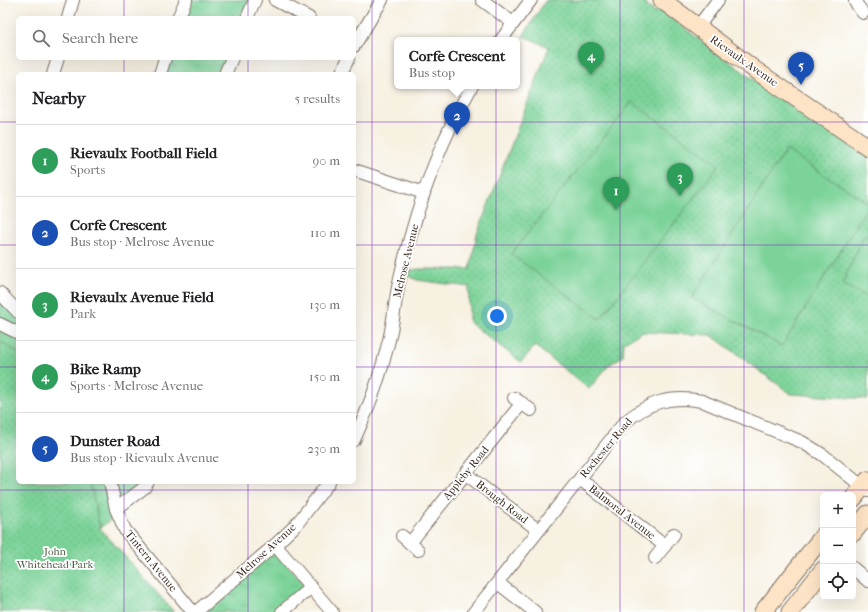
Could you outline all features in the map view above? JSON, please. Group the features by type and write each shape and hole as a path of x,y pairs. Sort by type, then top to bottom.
{"street":[{"path":"69,16 73,0"},
{"path":"179,16 186,0"},
{"path":"248,16 254,0"},
{"path":"275,0 305,16"},
{"path":"356,42 382,0"},
{"path":"482,0 513,23"},
{"path":"503,37 531,0"},
{"name":"Rievaulx Avenue","path":"662,0 697,28 755,70 868,147"},
{"path":"697,28 718,0"},
{"path":"854,1 864,13"},
{"path":"54,72 57,60"},
{"path":"161,72 164,60"},
{"path":"226,72 231,60"},
{"path":"342,72 348,60"},
{"name":"Melrose Avenue","path":"356,435 372,398 380,373 389,339 400,279 411,234 424,193 449,131 470,89"},
{"path":"356,171 424,193"},
{"path":"0,293 16,310"},
{"path":"0,324 16,332"},
{"name":"Rochester Road","path":"474,612 624,423 637,412 651,404 670,399 702,401 802,442 823,455 863,489"},
{"name":"Appleby Road","path":"410,543 522,403"},
{"name":"Brough Road","path":"466,474 538,530"},
{"name":"Balmoral Avenue","path":"580,479 665,546"},
{"name":"Tintern Avenue","path":"110,484 116,509 125,530 194,612"},
{"path":"116,509 147,484"},
{"name":"Melrose Avenue","path":"194,612 275,545 296,525 327,484"},
{"path":"856,529 868,514"},
{"name":"Balmoral Avenue","path":"655,558 674,534"},
{"path":"763,612 820,542"},
{"path":"275,545 332,612"},
{"path":"856,571 868,581"},
{"path":"790,612 820,574"},
{"path":"498,583 535,612"},
{"path":"282,612 311,587"}],"green space":[{"path":"191,0 249,0 243,16 184,16"},
{"path":"546,0 640,0 653,11 663,12 750,77 868,158 868,399 791,394 711,335 642,332 624,342 623,356 609,365 589,389 535,346 521,362 469,322 469,287 417,280 401,272 418,269 470,269 477,234 549,47 523,36"},
{"path":"168,60 226,60 221,72 166,72"},
{"path":"632,102 719,165 600,319 511,254"},
{"path":"786,150 868,203 868,206 782,346 692,298"},
{"path":"864,236 868,237 868,297 842,284"},
{"path":"0,288 16,305 16,352 0,341"},
{"name":"John Whitehead Park","path":"0,341 16,352 16,484 90,484 100,528 174,612 0,612"},
{"path":"90,484 148,484 126,507 100,528"},
{"path":"274,550 306,586 279,612 202,612"}],"place":[{"name":"Bike Ramp","path":"591,75"},
{"name":"Dunster Road","path":"801,85"},
{"name":"Corfe Crescent","path":"457,135"},
{"name":"Rievaulx Avenue Field","path":"680,196"},
{"name":"Rievaulx Football Field","path":"616,210"}]}
